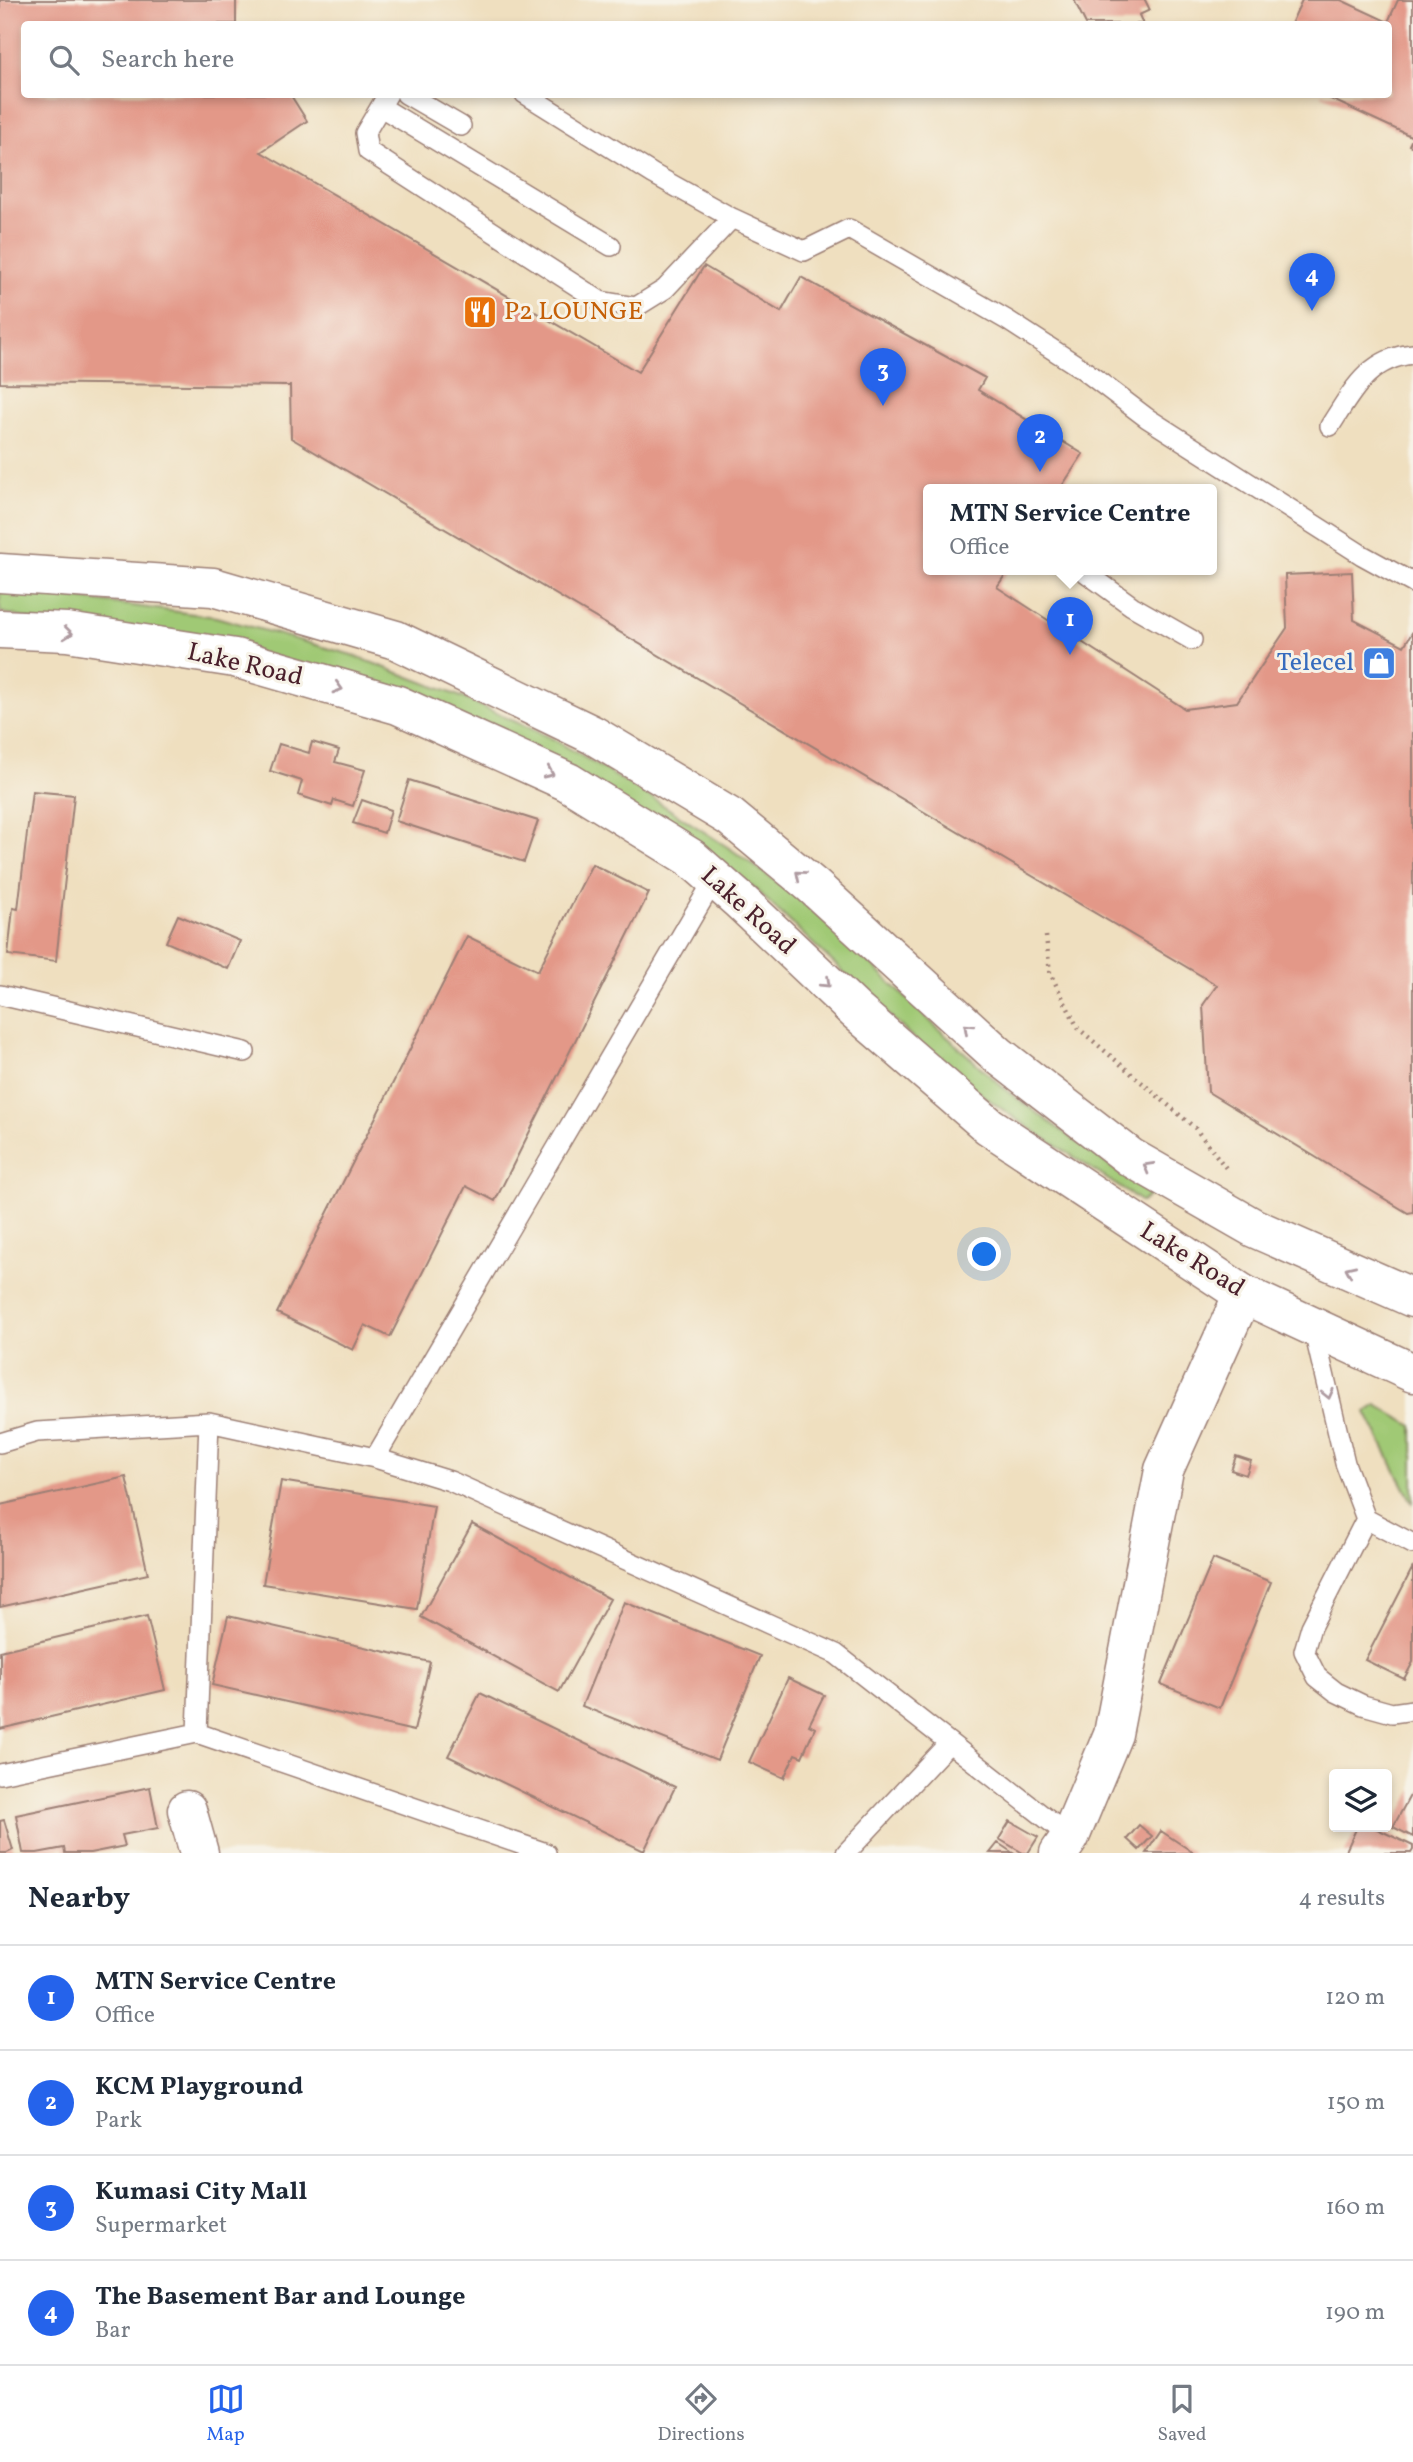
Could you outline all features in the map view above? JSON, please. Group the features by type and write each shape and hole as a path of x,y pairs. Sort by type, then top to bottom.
{"main road":[{"path":"0,573 213,587 396,640 593,735 730,817 813,886 998,1055 1130,1157 1254,1228 1413,1298"},
{"name":"Lake Road","path":"0,629 67,632 235,657 398,705 568,782 691,858 856,1011 989,1126 1243,1294 1413,1373"},
{"path":"1064,1845 1113,1734 1164,1469 1243,1294"},
{"path":"187,1810 199,1853"}],"lane":[{"path":"414,98 461,126"},
{"path":"531,98 653,174 732,218 804,251 849,229 1007,320 1081,368 1147,418 1362,555 1413,583"},
{"path":"611,246 385,101 365,133 368,151 600,301 636,307 665,289 732,218"},
{"path":"1330,426 1362,376 1395,355 1413,354"},
{"path":"1089,575 1132,607 1192,640"},
{"path":"375,1458 714,880"},
{"path":"0,995 245,1052"},
{"path":"1313,1327 1345,1463 1366,1519 1413,1544"},
{"path":"197,1733 209,1422"},
{"path":"0,1443 37,1432 209,1422 375,1458 450,1481 836,1654 949,1743 1064,1845"},
{"path":"1366,1519 1311,1627 1304,1651 1317,1676 1336,1692 1363,1705 1392,1713 1413,1710"},
{"path":"0,1774 197,1733 546,1853"},
{"path":"846,1853 949,1743"}],"path":[{"path":"1046,936 1050,973 1078,1028 1195,1128 1232,1175"}],"green space":[{"path":"0,588 216,617 352,655 459,696 553,739 652,798 812,907 1007,1091 1150,1195 1142,1202 946,1069 753,887 531,746 0,612"},
{"path":"1377,1405 1413,1426 1413,1504 1366,1412"}],"building":[{"path":"0,0 236,0 236,21 21,21 21,98 293,98 307,121 261,152 638,372 704,266 781,312 801,277 985,378 978,390 1083,454 1063,484 923,484 923,575 1005,575 997,587 1185,709 1237,702 1287,628 1285,575 1352,572 1354,620 1404,646 1413,631 1413,1212 1408,1213 1208,1092 1203,1005 1217,985 291,438 290,386 0,383"},
{"path":"1074,0 1145,0 1150,10 1139,15 1142,21 1084,21"},
{"path":"1302,0 1341,0 1386,21 1292,21"},
{"path":"1398,0 1413,0 1413,137 1329,98 1392,98 1392,21 1388,21"},
{"path":"312,742 339,750 335,762 365,770 353,806 334,800 332,806 298,795 302,781 270,771 279,744 309,753"},
{"path":"409,780 538,821 524,862 396,821"},
{"path":"32,791 74,795 56,961 8,955 13,908 18,909"},
{"path":"362,800 391,810 384,833 353,823"},
{"path":"592,864 649,893 495,1201 466,1186 390,1337 365,1325 353,1350 277,1313 467,936 538,971"},
{"path":"178,915 240,941 228,969 166,942"},
{"path":"1236,1456 1251,1461 1246,1475 1231,1470"},
{"path":"126,1477 148,1574 0,1607 0,1505"},
{"path":"281,1481 434,1506 417,1609 263,1584"},
{"path":"472,1524 610,1599 559,1692 421,1617"},
{"path":"1213,1559 1271,1582 1220,1708 1161,1684"},
{"path":"1413,1567 1413,1662 1404,1679 1365,1660"},
{"path":"624,1602 760,1656 717,1760 582,1706"},
{"path":"147,1616 165,1690 0,1729 0,1651"},
{"path":"228,1616 430,1662 414,1731 212,1685"},
{"path":"788,1678 824,1695 809,1725 815,1728 802,1757 795,1754 784,1778 749,1762"},
{"path":"480,1693 675,1787 644,1851 448,1756"},
{"path":"150,1787 158,1828 122,1835 125,1846 90,1853 65,1853 64,1848 23,1853 16,1815"},
{"path":"1413,1790 1413,1837 1393,1827"},
{"path":"4,1820 13,1850 0,1853 0,1821"},
{"path":"1010,1821 1038,1837 1028,1853 1023,1853 999,1839"},
{"path":"1139,1825 1152,1836 1139,1850 1127,1839"},
{"path":"1161,1831 1194,1853 1146,1853"},
{"path":"1355,1832 1384,1832 1413,1846 1411,1853 1345,1853"},
{"path":"998,1843 1013,1853 990,1853"}],"place":[{"name":"The Basement Bar and Lounge","path":"1312,311"},
{"name":"P2 LOUNGE","path":"480,312"},
{"name":"Kumasi City Mall","path":"883,406"},
{"name":"KCM Playground","path":"1040,472"},
{"name":"MTN Service Centre","path":"1070,655"},
{"name":"Telecel","path":"1379,663"}]}
